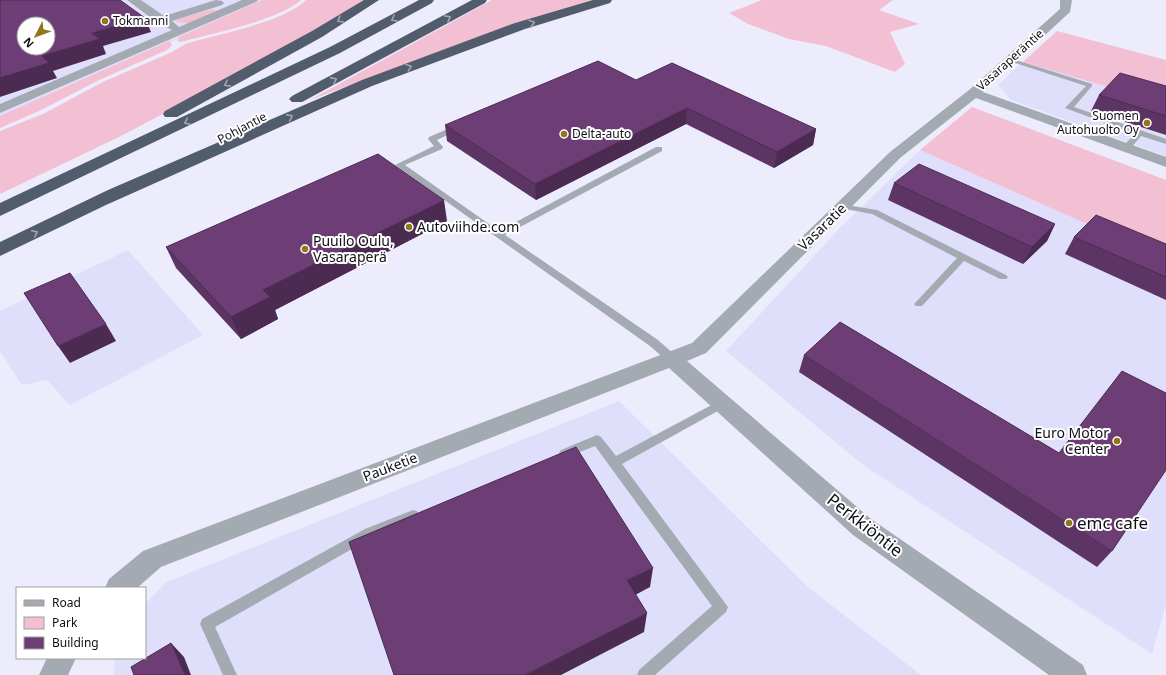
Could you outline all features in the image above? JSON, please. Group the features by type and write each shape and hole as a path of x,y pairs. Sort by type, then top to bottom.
{"highway":[{"path":"0,201 128,137 246,74 373,0"},
{"path":"0,210 335,50 428,0"},
{"name":"Pohjantie","path":"0,250 100,201 354,69 481,0"},
{"path":"100,201 367,83 520,26 606,0"}],"street":[{"path":"133,0 179,32"},
{"path":"0,109 252,0"},
{"name":"Vasaraperäntie","path":"1066,0 1066,10 974,93 1166,162"},
{"path":"162,20 218,3 229,10"},
{"name":"Vasaratie","path":"670,358 699,348 895,155 974,93"},
{"name":"Perkkiöntie","path":"670,358 862,527 1073,675"},
{"name":"Pauketie","path":"119,587 152,559 670,358"},
{"path":"53,675 61,659"}],"lane":[{"path":"1011,60 1090,85 1069,108 1166,142"},
{"path":"467,124 432,139 439,147 399,165 654,343 670,358"},
{"path":"1126,148 1140,133"},
{"path":"498,235 659,149"},
{"path":"843,206 874,212 1003,278"},
{"path":"919,304 963,257"},
{"path":"614,463 721,404"},
{"path":"553,458 597,440 721,607 644,675"},
{"path":"230,675 208,624 369,533 428,509"}],"shaded area":[{"path":"0,0 265,0 0,118"},
{"path":"1023,62 1166,104 1166,156 1011,100 998,85"},
{"path":"920,150 1166,259 1166,604 1152,654 863,465 726,351 838,230"},
{"path":"128,250 203,335 70,405 47,380 22,385 0,351 0,311"},
{"path":"619,401 808,587 921,675 114,675 115,659 146,659 146,603 166,582"}],"green space":[{"path":"262,0 301,0 277,14 244,26 181,42 177,41 179,37"},
{"path":"306,0 366,0 242,72 123,135 0,194 0,131 43,114 103,82 172,52 185,44 266,21 296,8"},
{"path":"492,0 594,0 517,23 310,100"},
{"path":"762,0 893,0 879,10 919,24 890,32 905,64 895,72 826,46 789,39 748,24 729,13"},
{"path":"212,9 217,11 191,23 175,20"},
{"path":"1057,31 1166,60 1166,104 1023,62"},
{"path":"169,41 172,45 167,50 99,80 39,111 0,128 0,116"},
{"path":"972,107 1166,180 1166,259 920,150"}],"building":[{"path":"0,0 120,0 145,18 92,33 100,39 56,52 56,16 16,16 16,56 42,56 49,63 0,78"},
{"name":"Delta-auto","path":"598,61 636,80 672,63 816,129 777,152 687,108 535,184 445,125"},
{"path":"1120,73 1166,86 1166,116 1099,95"},
{"path":"378,154 444,200 263,290 270,297 231,317 166,247"},
{"path":"919,164 1055,224 1032,247 894,183"},
{"path":"1096,215 1166,244 1166,277 1074,237"},
{"path":"70,273 106,324 58,346 24,293"},
{"name":"Euro Motor Center","path":"840,322 1059,453 1122,371 1166,393 1166,470 1112,551 804,355"},
{"path":"576,447 653,568 627,580 647,613 525,675 394,675 349,542"},
{"path":"171,643 185,675 134,675 131,667"}],"place":[{"name":"Tokmanni","path":"105,21"},
{"name":"Suomen Autohuolto Oy","path":"1147,123"},
{"name":"Delta-auto","path":"564,134"},
{"name":"Autoviihde.com","path":"409,227"},
{"name":"Puuilo Oulu, Vasaraperä","path":"305,249"},
{"name":"Euro Motor Center","path":"1117,441"},
{"name":"emc cafe","path":"1069,523"}]}
